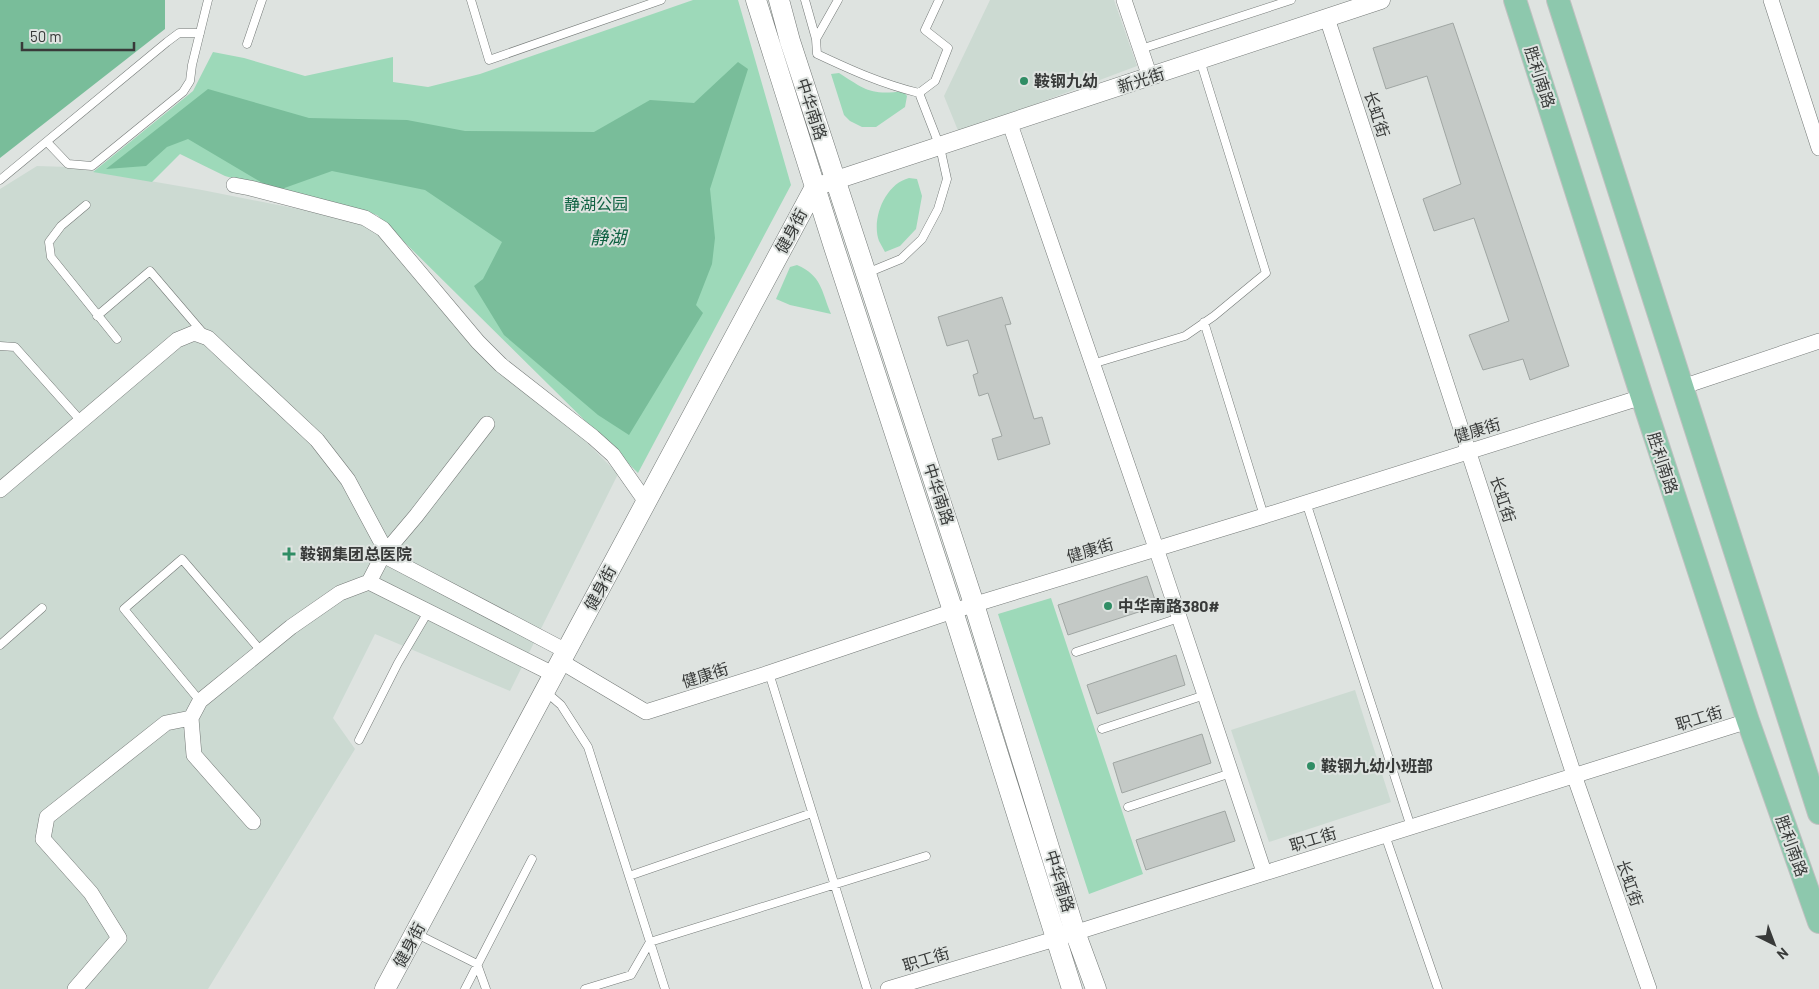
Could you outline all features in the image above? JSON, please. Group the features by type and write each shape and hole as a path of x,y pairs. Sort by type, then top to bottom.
{"main road":[{"name":"中华南路","path":"756,0 834,247 953,610 1072,989"},
{"name":"中华南路","path":"779,0 790,41 835,181 974,604 1075,932 1096,989"},
{"name":"胜利南路","path":"1516,0 1642,397 1748,721 1819,922"},
{"path":"1558,0 1819,812"},
{"name":"健身街","path":"385,989 815,187"}],"street":[{"path":"1124,0 1150,77"},
{"name":"新光街","path":"815,187 1382,0"},
{"path":"1771,0 1819,148"},
{"name":"长虹街","path":"1327,18 1574,775 1649,989"},
{"path":"1010,124 1156,548 1264,872"},
{"path":"234,185 365,218 382,229 478,342 501,365 593,437 613,455 646,502"},
{"path":"0,490 177,340 194,333 208,338 317,440 348,480 384,553 556,669"},
{"path":"1682,387 1819,341"},
{"name":"健康街","path":"556,669 646,712 769,674 953,610 1264,516 1642,397"},
{"path":"253,822 194,755 191,718 200,701 291,627 340,594 369,582 384,553 416,516 487,424"},
{"path":"369,582 428,612 556,669"},
{"path":"75,989 119,938 91,893 42,839 48,818 166,723 191,718"},
{"name":"职工街","path":"888,989 921,984 1075,932 1748,721"}],"lane":[{"path":"47,142 68,164 92,166 183,92 190,81 192,65 208,0"},
{"path":"247,44 262,0"},
{"path":"471,0 490,60 661,0"},
{"path":"805,0 816,39 817,54 888,85 919,93"},
{"path":"816,39 838,0"},
{"path":"919,93 935,81 948,48 925,30 939,0"},
{"path":"1141,49 1291,0"},
{"path":"0,180 179,33 200,33"},
{"path":"1092,364 1185,336 1266,273 1200,60"},
{"path":"866,274 901,260 922,239 938,209 947,179 940,147 919,93"},
{"path":"86,205 61,226 49,242 51,257 117,339"},
{"path":"98,316 150,271 208,338"},
{"path":"1204,322 1264,516"},
{"path":"0,346 15,347 80,422"},
{"path":"1306,502 1411,827"},
{"path":"200,701 124,609 182,558 261,651"},
{"path":"0,645 42,608"},
{"path":"359,740 398,663 428,612"},
{"path":"1076,652 1179,618"},
{"path":"556,669 561,704 588,747 664,989"},
{"path":"769,674 867,989"},
{"path":"1102,729 1205,695"},
{"path":"1128,806 1231,773"},
{"path":"629,876 812,813"},
{"path":"1385,835 1438,989"},
{"path":"585,989 631,975 650,942 926,856"},
{"path":"465,989 532,859"},
{"path":"415,933 477,964 486,989"}],"shaded area":[{"name":"鞍钢九幼","path":"990,0 1114,0 1137,66 959,133 944,96"},
{"name":"鞍钢集团总医院","path":"37,166 69,167 202,190 369,223 618,474 510,691 375,634 333,718 355,749 208,989 0,989 0,189"},
{"name":"鞍钢九幼小班部","path":"1355,690 1391,802 1269,842 1231,730"}],"green space":[{"name":"静湖公园","path":"693,0 738,0 791,185 638,473 377,215 297,197 225,176 180,154 152,182 93,172 193,91 213,52 244,58 305,76 393,57 393,82 428,87 480,74"},
{"path":"839,73 862,87 875,92 903,91 907,96 905,107 876,127 862,127 850,121 844,115 831,74"},
{"path":"909,178 917,179 922,196 916,229 900,246 885,252 877,232 877,223 882,203 893,187"},
{"path":"797,265 805,269 816,279 831,314 790,305 776,299 790,267"},
{"path":"1051,598 1143,874 1089,894 998,614"}],"water":[{"path":"0,0 165,0 165,29 0,158"},
{"name":"静湖","path":"738,62 748,69 710,189 715,238 712,264 696,305 703,313 629,435 598,415 504,335 474,286 483,279 502,242 425,190 332,171 276,191 188,139 167,147 146,166 106,169 208,89 309,118 407,120 465,131 594,132 650,100 694,103"}],"building":[{"path":"1453,23 1569,366 1530,380 1523,359 1483,370 1469,335 1509,321 1474,218 1434,231 1423,199 1461,184 1427,76 1386,89 1373,48"},
{"path":"1002,297 1011,324 1005,325 1034,419 1042,417 1050,444 998,460 992,439 1002,436 988,393 979,396 973,375 978,373 968,340 947,346 938,317"},
{"name":"中华南路380#","path":"1147,576 1157,606 1068,635 1058,605"},
{"path":"1176,655 1185,685 1097,714 1087,685"},
{"path":"1202,734 1211,763 1122,793 1113,763"},
{"path":"1225,811 1235,841 1146,870 1136,840"}],"place":[{"name":"鞍钢九幼","path":"1024,81"},
{"name":"鞍钢集团总医院","path":"289,554"},
{"name":"中华南路380#","path":"1108,606"},
{"name":"鞍钢九幼小班部","path":"1311,766"}]}
